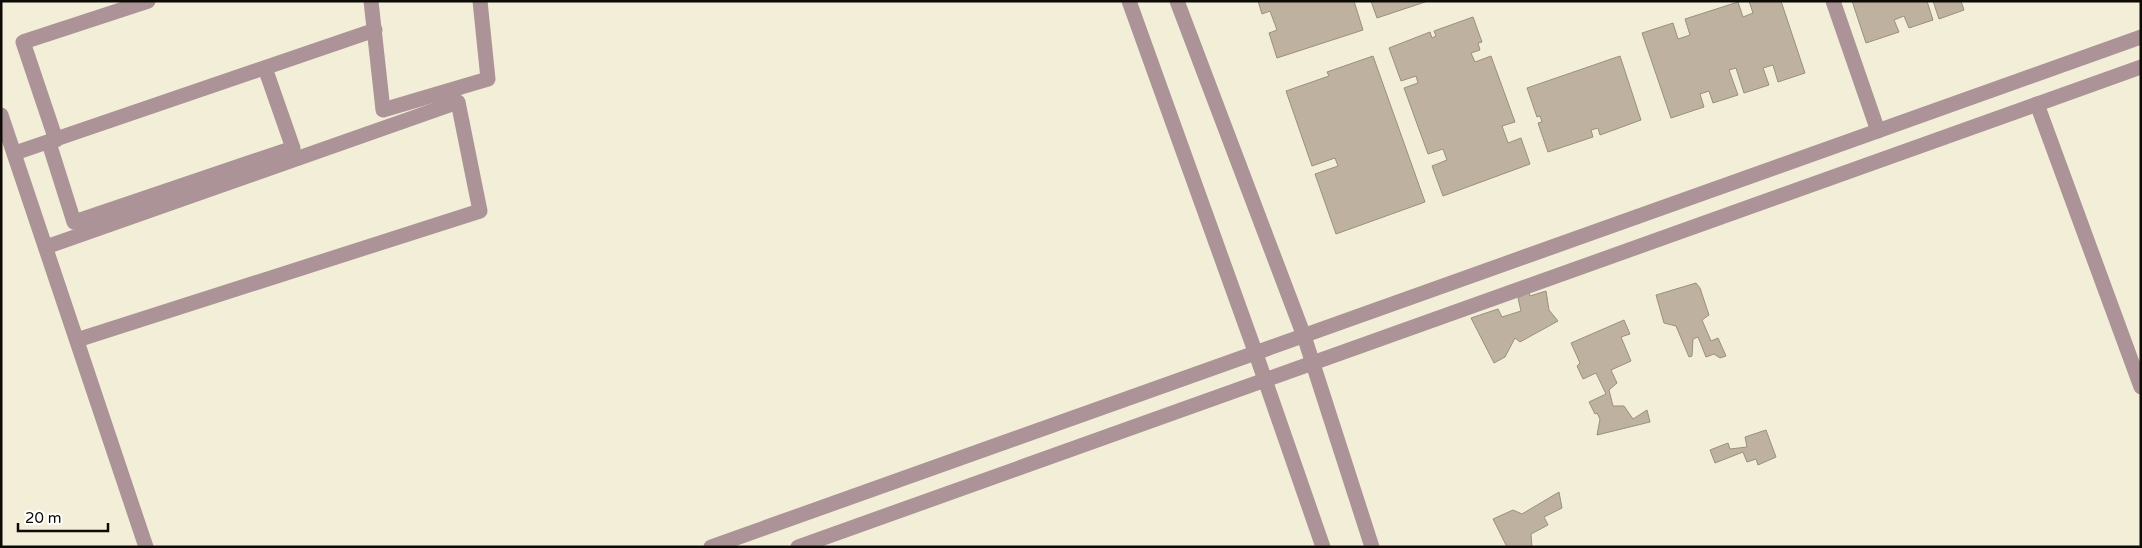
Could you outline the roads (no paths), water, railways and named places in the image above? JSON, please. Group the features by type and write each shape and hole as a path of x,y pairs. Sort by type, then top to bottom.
{"street":[{"path":"148,1 23,42 53,141 74,222 293,148 265,68"},
{"path":"371,1 382,110 488,79 480,1"},
{"path":"1129,1 1265,379 1323,547"},
{"path":"1177,1 1304,336 1372,547"},
{"path":"1833,1 1878,131"},
{"path":"14,153 375,30"},
{"path":"711,547 2141,37"},
{"path":"798,547 2141,67"},
{"path":"46,247 458,102 480,211 77,340"},
{"path":"2037,104 2141,387"},
{"path":"1,115 146,547"}]}
